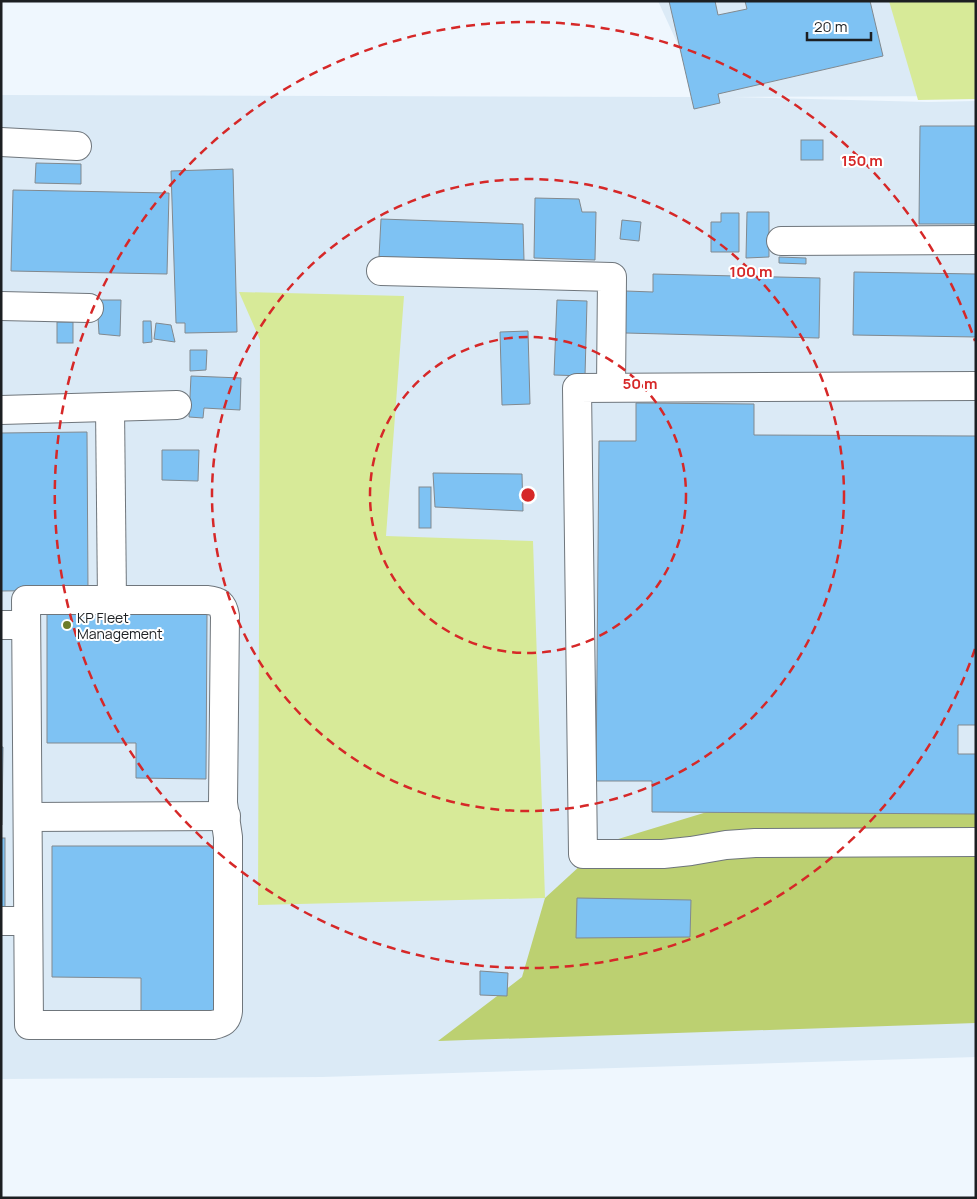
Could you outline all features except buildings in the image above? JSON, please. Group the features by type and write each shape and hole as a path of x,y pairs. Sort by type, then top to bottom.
{"lane":[{"path":"1,142 78,146"},
{"path":"781,241 976,240"},
{"path":"381,271 612,277 611,387"},
{"path":"1,306 89,308"},
{"path":"976,386 577,388 583,854 663,854 755,843 976,842"},
{"path":"1,410 177,405"},
{"path":"110,407 112,600"},
{"path":"26,600 214,600 224,609 223,803 228,837 228,1011 225,1021 220,1024 29,1025 28,817 14,625 26,600"},
{"path":"28,817 226,816"},
{"path":"1,921 28,921"}],"shaded area":[{"path":"658,1 976,1 976,96 730,97 928,102 976,101 976,1057 322,1077 1,1079 1,95 702,97"}],"green space":[{"path":"889,1 976,1 976,99 918,100"},
{"path":"239,292 404,296 386,536 533,541 545,898 258,905 260,340"},
{"path":"707,812 976,814 976,1023 438,1041 522,977 545,898 605,843"}],"place":[{"name":"KP Fleet Management","path":"67,625"}]}
